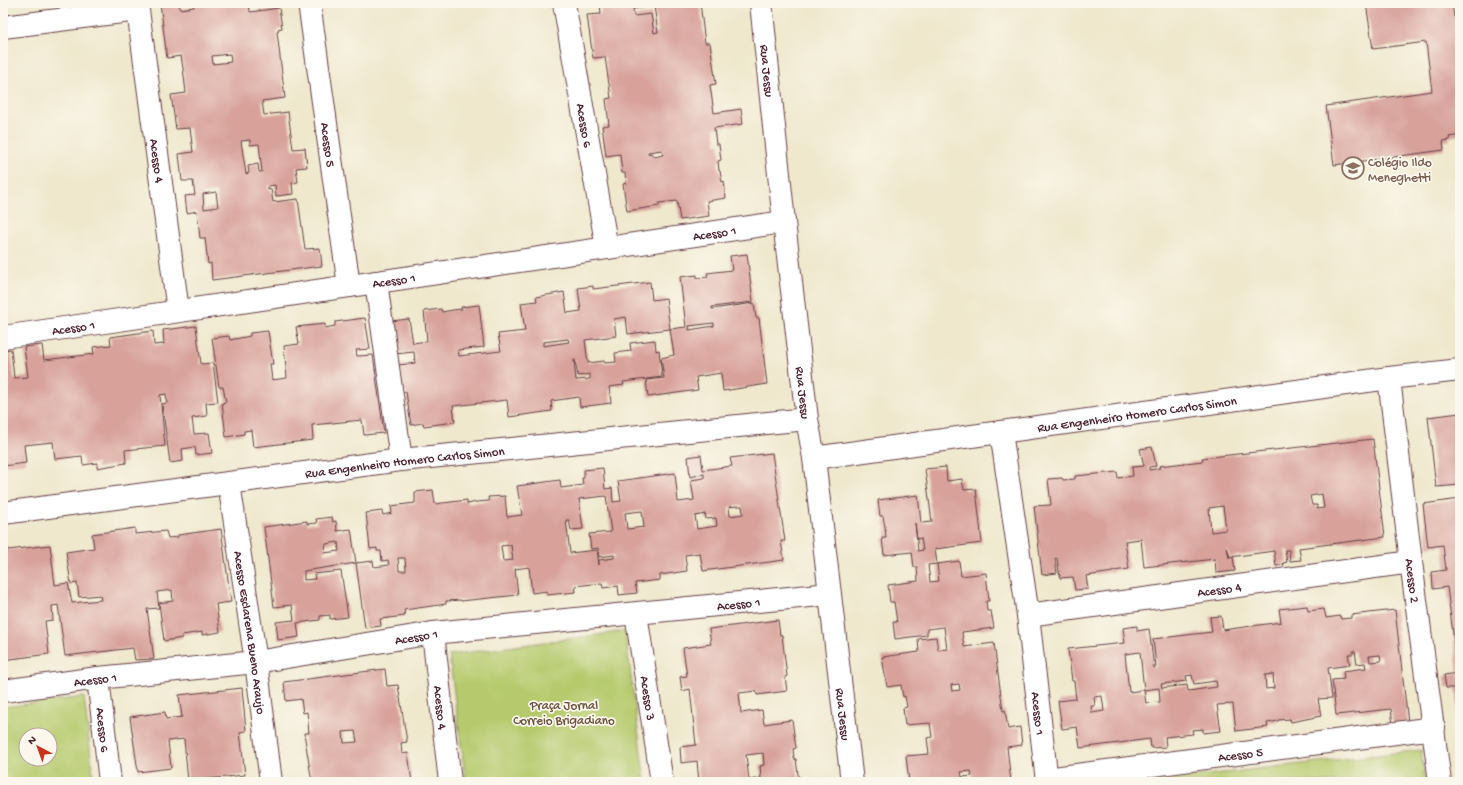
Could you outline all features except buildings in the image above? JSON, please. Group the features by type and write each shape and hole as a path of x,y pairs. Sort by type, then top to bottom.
{"street":[{"name":"Acesso 5","path":"309,3 349,286"},
{"name":"Acesso 6","path":"564,3 606,248"},
{"name":"Rua Jessu","path":"761,3 784,222 807,419 814,458 852,782"},
{"name":"Acesso 4","path":"3,27 138,10 178,311"},
{"name":"Acesso 1","path":"3,337 784,222"},
{"path":"376,282 401,460"},
{"name":"Rua Engenheiro Homero Carlos Simon","path":"814,458 1389,378 1460,370"},
{"name":"Acesso 2","path":"1389,378 1411,562 1440,782"},
{"name":"Rua Engenheiro Homero Carlos Simon","path":"3,513 401,460 807,419"},
{"name":"Acesso 1","path":"1001,432 1028,614 1046,781"},
{"name":"Acesso Esclarena Bueno Araujo","path":"229,483 256,662 272,782"},
{"name":"Acesso 4","path":"1028,614 1411,562"},
{"name":"Acesso 1","path":"3,691 98,678 256,662 433,634 830,594"},
{"name":"Acesso 3","path":"636,614 662,782"},
{"name":"Acesso 4","path":"433,634 450,782"},
{"name":"Acesso 6","path":"98,678 110,782"},
{"name":"Acesso 5","path":"1046,781 1434,728"}],"green space":[{"name":"Praça Jornal Correio Brigadiano","path":"625,631 645,782 466,782 449,655"},
{"path":"84,697 94,782 3,782 3,707"},
{"path":"1421,750 1425,782 1145,782"}],"place":[{"name":"Colégio Ildo Meneghetti","path":"1353,168"}]}
